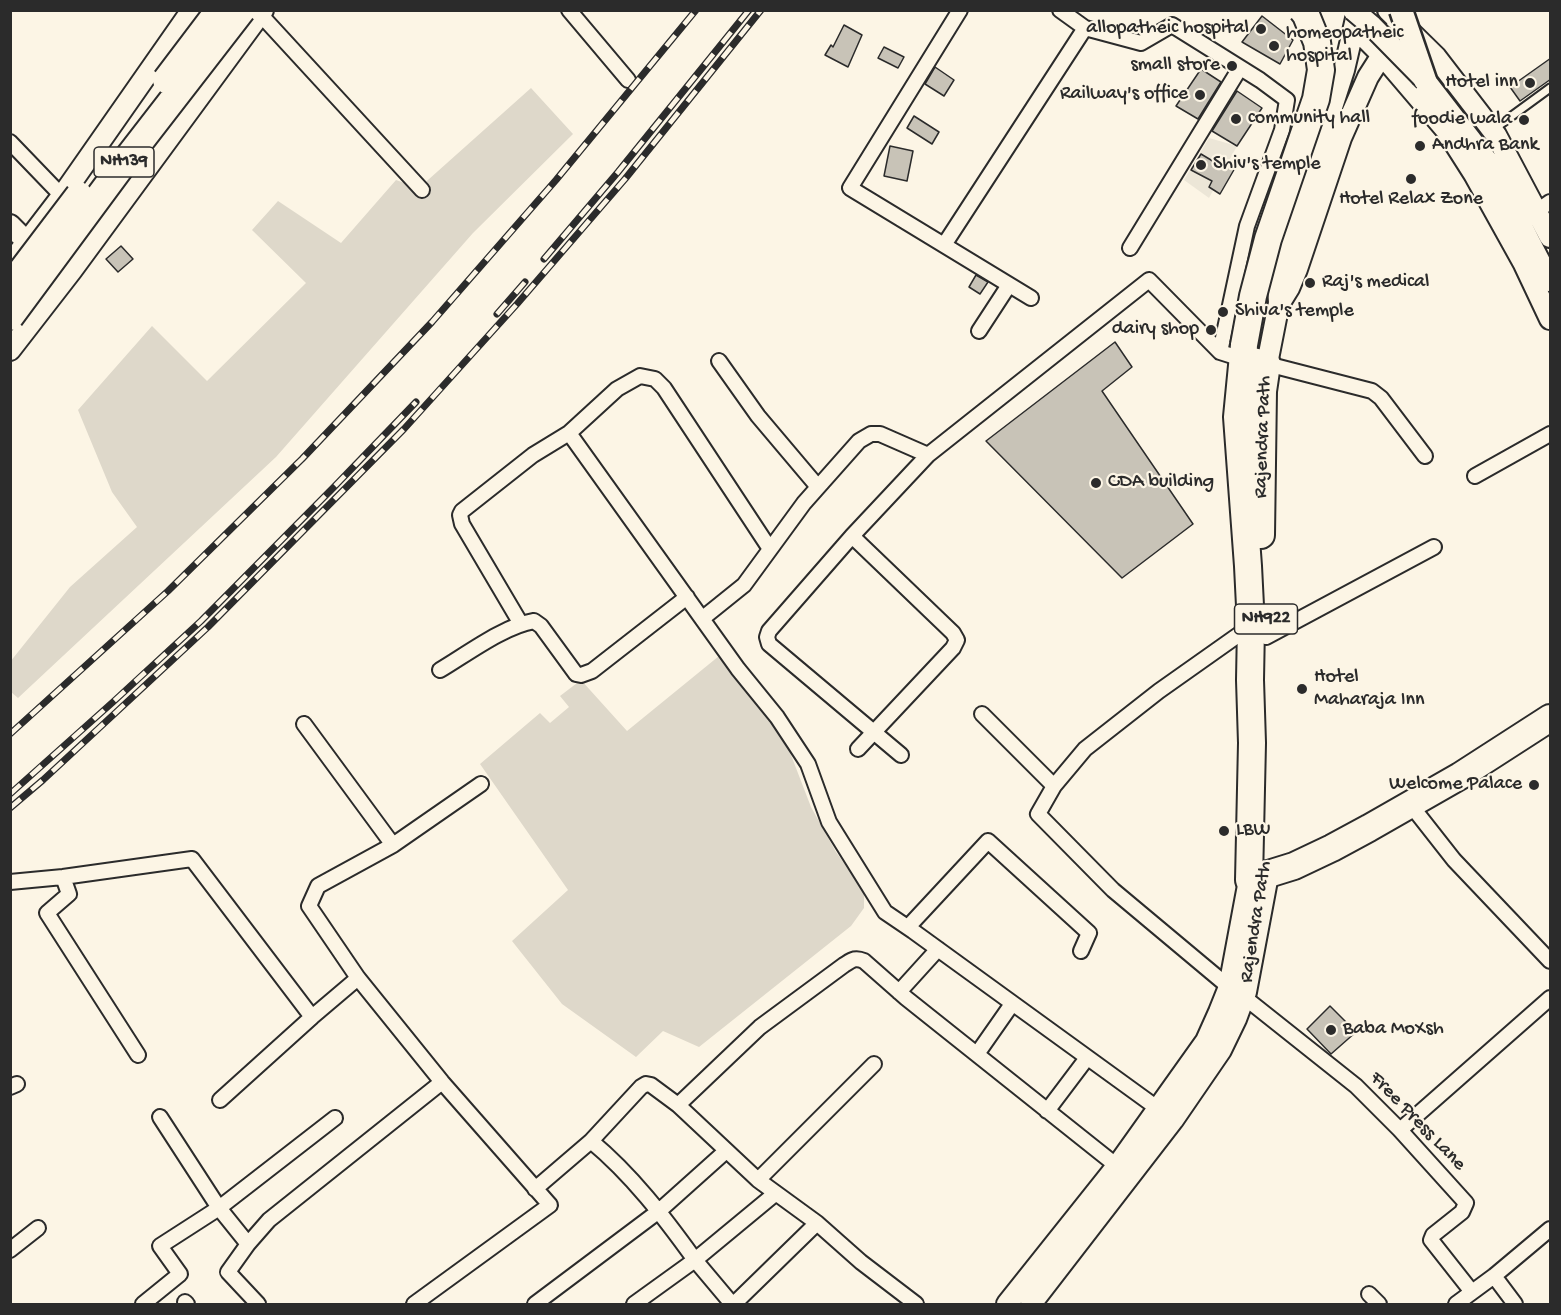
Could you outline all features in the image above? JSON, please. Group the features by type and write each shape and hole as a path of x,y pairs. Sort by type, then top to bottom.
{"highway":[{"name":"NH139","path":"10,286 219,10"},
{"name":"NH922","path":"1250,417 1236,352 1268,238 1316,99 1321,70 1317,42 1302,10"},
{"name":"NH139","path":"10,317 129,156 255,12"},
{"path":"1236,352 1267,364"},
{"name":"Rajendra Path","path":"1261,627 1248,567 1238,446 1263,391 1267,364"},
{"name":"Rajendra Path","path":"1250,417 1261,524 1259,870"},
{"path":"1259,870 1363,817 1453,765 1551,703"},
{"path":"1259,870 1294,866 1332,848 1460,776 1551,718"}],"main road":[{"path":"10,264 62,196 193,10 233,52"},
{"path":"10,350 233,52 255,12"},
{"path":"1279,303 1289,288 1297,269 1341,138 1368,77 1382,55 1398,13"},
{"path":"1398,13 1425,80"},
{"path":"1398,13 1436,57 1492,130 1544,207 1551,237"},
{"path":"1355,16 1382,55 1446,130 1474,174 1524,264 1551,319"},
{"path":"1355,16 1372,26 1425,80 1488,163 1551,281"},
{"path":"1267,364 1279,303 1278,285 1281,265 1344,70 1355,16"},
{"path":"81,169 122,203"},
{"path":"10,225 27,243"},
{"name":"Rajendra Path","path":"1031,1305 1165,1114 1236,992 1259,870"},
{"name":"Rajendra Path","path":"1007,1305 1117,1166 1165,1114"}],"street":[{"path":"569,10 628,80"},
{"path":"960,10 850,188 1031,298"},
{"path":"1060,10 1085,28 1141,43 1172,25 1260,80 1287,100 1327,121"},
{"path":"255,12 422,190"},
{"path":"944,245 1085,28"},
{"path":"1130,248 1240,68"},
{"path":"1236,352 1247,226 1282,130 1287,100"},
{"path":"10,142 62,196"},
{"path":"901,755 769,644 767,637 769,632 852,536 928,455 1149,280 1236,352"},
{"path":"979,331 1009,285"},
{"path":"719,361 758,417 818,488"},
{"path":"1267,364 1372,391 1381,398 1425,456"},
{"path":"521,624 462,524 460,515 462,511 533,456 569,433 617,389 640,376 655,379 664,388 770,549"},
{"path":"569,433 738,669 777,717 808,764 829,822 885,912 1165,1114"},
{"path":"703,618 744,585 804,503 859,441 871,434 880,434 928,455"},
{"path":"1475,476 1551,434"},
{"path":"852,536 953,633 957,640 953,648 858,749"},
{"path":"982,714 1054,786 1085,749 1159,691 1261,627 1434,547"},
{"path":"440,670 489,640 521,624 534,621 538,622 576,674 581,675 592,671 687,597"},
{"path":"304,724 393,845"},
{"path":"414,1305 550,1205 442,1082 358,978 309,906 318,886 393,845 482,784"},
{"name":"Free Press Lane","path":"1054,786 1038,814 1113,890 1236,992 1356,1086 1400,1130 1466,1203 1462,1212 1433,1235 1431,1240 1472,1292"},
{"path":"1410,804 1454,860 1551,961"},
{"path":"908,927 988,841 1089,933 1081,951"},
{"path":"10,882 192,859 312,1017"},
{"path":"63,876 69,894 47,913 138,1055"},
{"path":"899,992 938,949"},
{"path":"678,1105 760,1027 852,959 857,958 864,961 899,992 1117,1166"},
{"path":"220,1100 358,978"},
{"path":"1400,1130 1551,998"},
{"path":"977,1054 1012,1004"},
{"path":"1047,1111 1087,1058"},
{"path":"758,1180 874,1064"},
{"path":"258,1305 228,1272 248,1244 269,1220 442,1082"},
{"path":"535,1189 591,1141 640,1087 646,1084 655,1087 678,1105 758,1180 817,1223 914,1304"},
{"path":"160,1117 219,1208 248,1244"},
{"path":"143,1305 180,1274 160,1246 219,1208 335,1118"},
{"path":"591,1141 609,1156 659,1211 695,1260 733,1305 817,1223"},
{"path":"535,1305 659,1211 726,1151"},
{"path":"634,1305 695,1260 776,1193"},
{"path":"10,1250 38,1228"},
{"path":"1456,1305 1551,1230"},
{"path":"1494,1276 1515,1305"},
{"path":"1370,1294 1379,1305"}],"lane":[{"path":"1492,130 1551,88"}],"shaded area":[{"path":"531,88 573,134 473,233 276,457 18,698 11,692 10,662 70,587 137,527 112,492 78,410 152,326 207,381 306,283 252,230 278,201 341,243 396,180 419,188"},
{"path":"1209,138 1237,146 1209,198 1184,180"},
{"path":"719,656 786,742 811,807 836,852 864,891 864,908 851,926 699,1047 663,1031 636,1057 562,1004 512,941 568,890 480,764 540,713 550,723 569,707 560,696 581,680 627,731"}],"building":[{"name":"homeopatheic hospital","path":"1262,16 1293,40 1280,64 1242,42"},
{"path":"844,25 862,35 848,67 825,55 831,45 833,47"},
{"path":"884,47 904,57 898,68 878,58"},
{"name":"Hotel inn","path":"1551,58 1551,79 1520,101 1510,87"},
{"path":"935,67 954,80 944,96 925,84"},
{"name":"Railway's office","path":"1201,69 1221,82 1198,119 1176,106"},
{"name":"community hall","path":"1237,91 1262,108 1237,146 1212,131"},
{"path":"914,116 939,132 932,144 907,128"},
{"path":"890,146 913,151 907,181 884,176"},
{"path":"1201,154 1221,166 1223,162 1235,168 1220,194 1209,187 1212,181 1191,170"},
{"path":"121,246 133,259 118,272 106,259"},
{"path":"976,275 988,282 980,294 969,287"},
{"name":"CDA building","path":"1115,342 1132,367 1102,391 1193,524 1122,578 986,441"},
{"name":"Baba MoXsh","path":"1330,1006 1356,1032 1331,1054 1307,1029"}],"railway":[{"path":"10,734 168,591 302,459 432,322 556,180 696,10"},
{"path":"544,259 618,172 749,10"},
{"path":"10,808 208,627 404,429 517,304 625,179 761,10"},
{"path":"497,314 525,282"},
{"path":"10,794 201,621 416,402"}],"place":[{"name":"allopatheic hospital","path":"1261,29"},
{"name":"homeopatheic hospital","path":"1274,46"},
{"name":"small store","path":"1232,66"},
{"name":"Hotel inn","path":"1530,83"},
{"name":"Railway's office","path":"1200,95"},
{"name":"community hall","path":"1236,119"},
{"name":"foodie wala","path":"1524,120"},
{"name":"Andhra Bank","path":"1420,146"},
{"name":"Shiv's temple","path":"1201,165"},
{"name":"Hotel Relax Zone","path":"1411,179"},
{"name":"Raj's medical","path":"1310,283"},
{"name":"Shiva's temple","path":"1223,312"},
{"name":"dairy shop","path":"1211,330"},
{"name":"CDA building","path":"1096,483"},
{"name":"Hotel Maharaja Inn","path":"1302,689"},
{"name":"Welcome Palace","path":"1534,785"},
{"name":"LBW","path":"1224,831"},
{"name":"Baba MoXsh","path":"1331,1030"}]}
